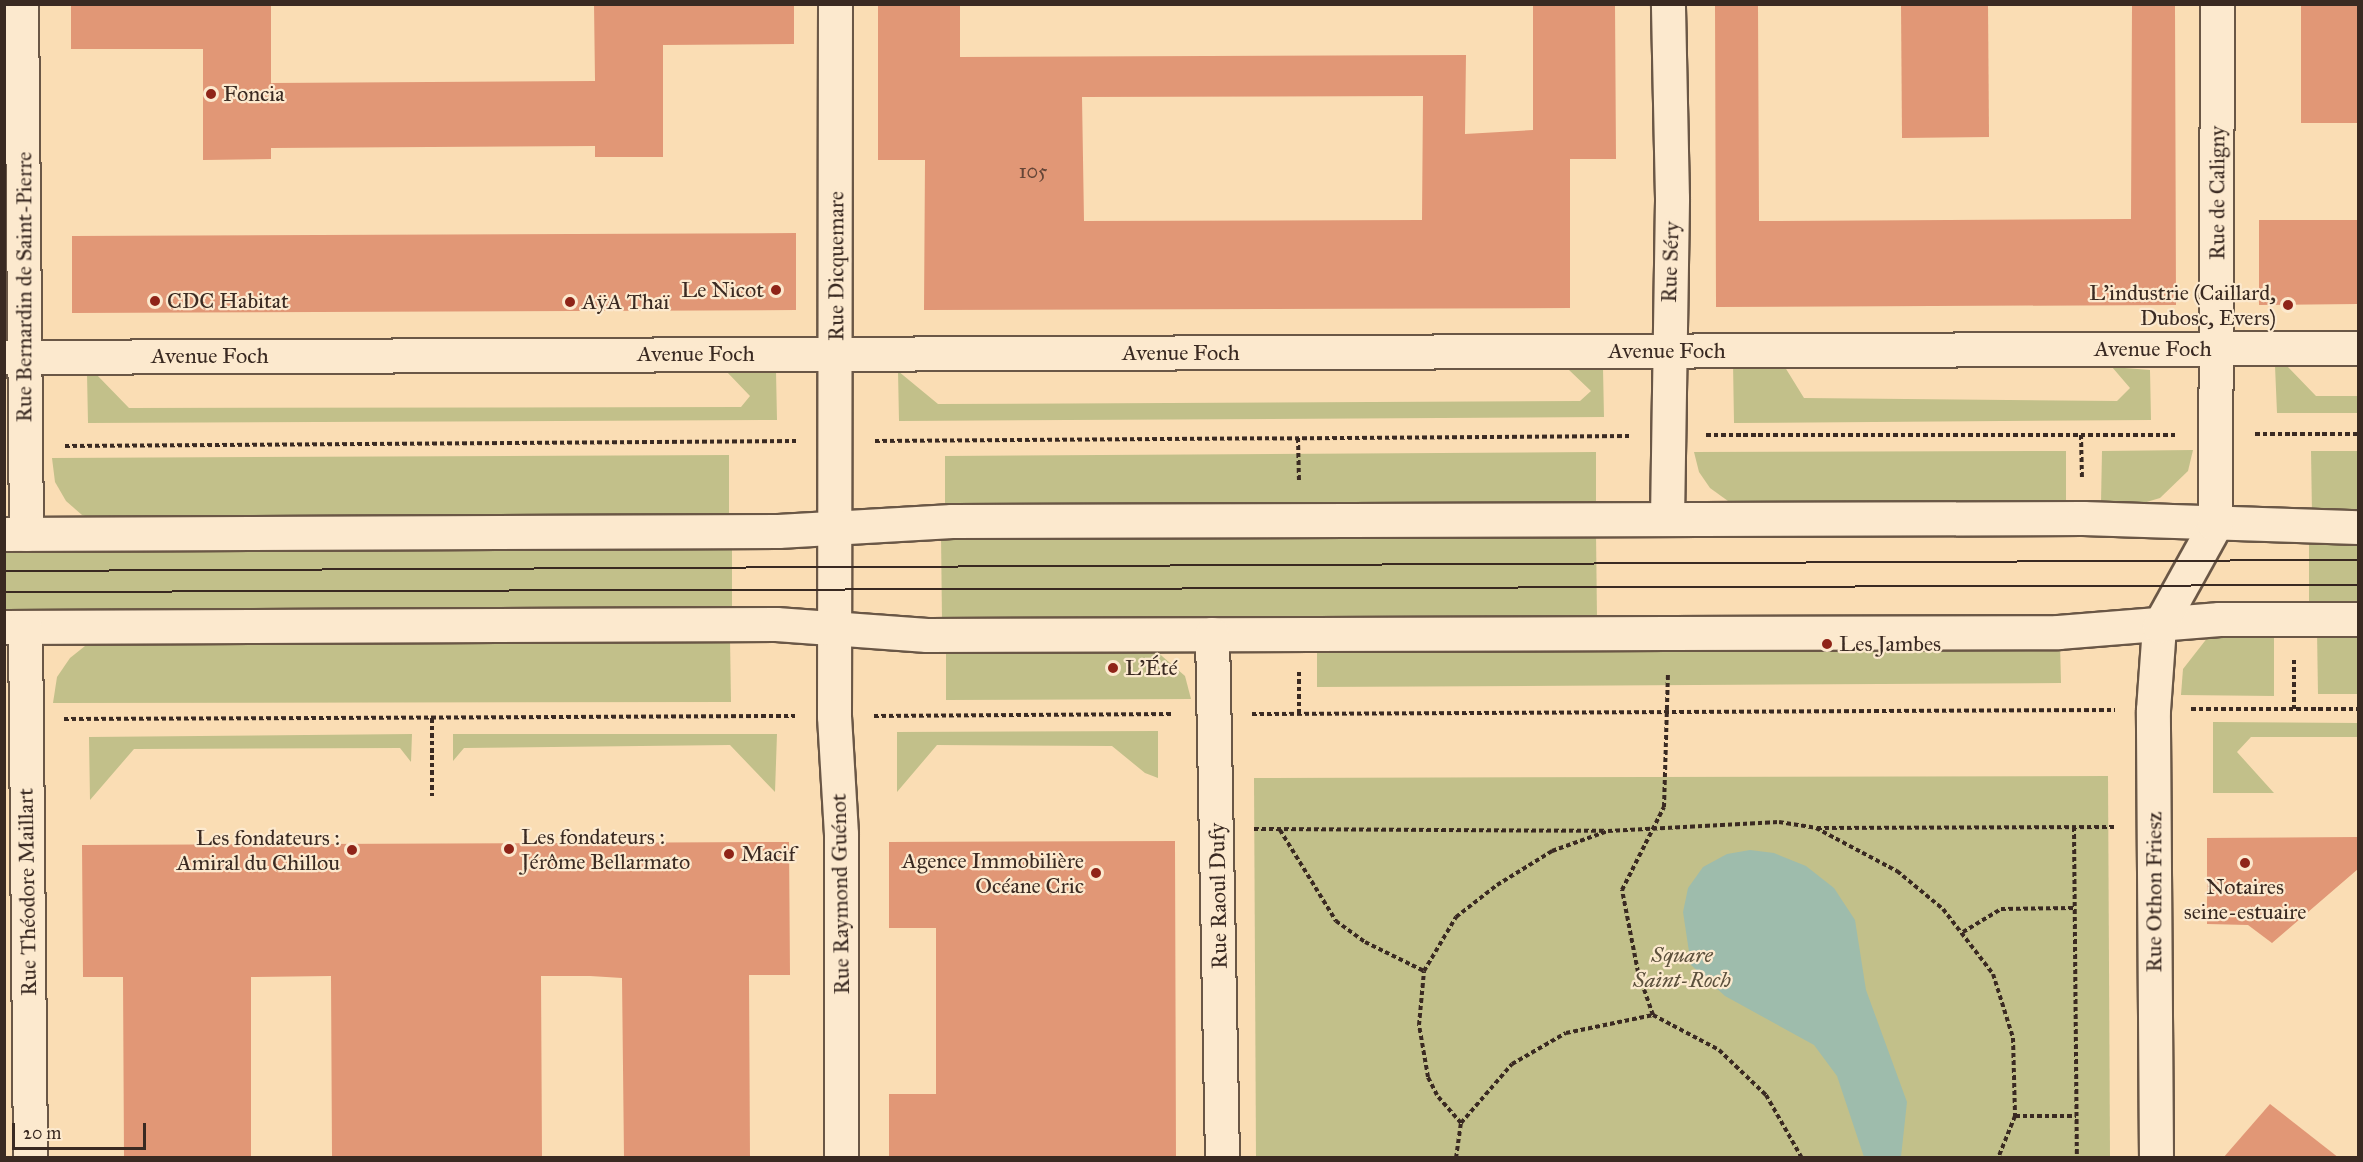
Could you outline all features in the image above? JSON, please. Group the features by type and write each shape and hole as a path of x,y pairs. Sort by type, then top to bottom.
{"street":[{"name":"Rue Bernardin de Saint-Pierre","path":"15,534 14,357 21,4"},
{"name":"Rue Dicquemare","path":"835,4 836,528"},
{"name":"Rue Séry","path":"1667,519 1672,198 1668,4"},
{"name":"Rue de Caligny","path":"2215,525 2217,4"},
{"name":"Avenue Foch","path":"14,357 2358,348"},
{"path":"15,534 836,528 952,521 2125,518 2215,525 2358,527"},
{"path":"2159,626 2215,525"},
{"path":"836,528 836,630"},
{"path":"15,627 776,624 836,630 927,634 2058,632 2159,626 2219,619 2358,619"},
{"name":"Rue Othon Friesz","path":"2156,1158 2153,710 2159,626"},
{"name":"Rue Théodore Maillart","path":"15,627 30,1158"},
{"name":"Rue Raymond Guénot","path":"836,630 841,1158"},
{"name":"Rue Raoul Dufy","path":"1212,634 1222,1158"}],"path":[{"path":"2245,434 2358,434"},
{"path":"1694,435 2181,435"},
{"path":"867,441 1641,436"},
{"path":"58,446 799,441"},
{"path":"2294,709 2295,619"},
{"path":"1653,1015 1638,972 1622,890 1654,831 1668,777 1668,633"},
{"path":"432,718 432,796"},
{"path":"1217,831 1654,831 1779,822 1816,828 2153,828"},
{"path":"2074,827 2077,1158"},
{"path":"1816,828 1897,871 1963,932 1993,974 2013,1038 2015,1116 1998,1158"},
{"path":"1280,830 1336,921 1365,942 1424,971"},
{"path":"1461,1123 1428,1077 1419,1025 1424,971 1456,917 1497,885 1552,851 1608,831"},
{"path":"1963,932 2001,909 2075,908"},
{"path":"1456,1158 1461,1123 1512,1064 1566,1033 1653,1015 1719,1050 1766,1095 1802,1158"},
{"path":"2015,1116 2076,1116"}],"green space":[{"path":"1733,363 1783,364 1804,398 2117,401 2130,388 2112,367 2150,370 2151,420 1734,423"},
{"path":"2275,366 2287,366 2316,396 2358,396 2358,413 2277,413"},
{"path":"1603,368 1604,417 899,421 898,371 938,404 1580,401 1591,391 1569,370"},
{"path":"776,371 777,420 88,423 87,374 96,374 129,408 741,407 750,396 727,372"},
{"path":"2193,450 2188,471 2160,498 2140,504 2101,503 2102,451"},
{"path":"2066,451 2066,504 1749,506 1728,501 1710,488 1699,472 1694,452"},
{"path":"2311,451 2358,451 2358,513 2312,513"},
{"path":"1596,452 1596,505 945,508 945,456"},
{"path":"729,455 729,519 104,522 82,515 66,501 55,482 52,458"},
{"path":"1596,533 1597,619 942,621 941,534"},
{"path":"2309,539 2358,539 2358,605 2309,605"},
{"path":"732,544 732,612 5,615 4,548"},
{"path":"2274,631 2274,696 2181,695 2183,669 2208,637 2227,632"},
{"path":"2317,631 2358,631 2358,694 2318,694"},
{"path":"730,639 731,702 53,703 57,677 70,658 85,646 107,640"},
{"path":"2060,643 2061,683 1317,687 1317,646"},
{"path":"946,647 1155,650 1185,676 1191,699 946,700"},
{"path":"2213,722 2358,723 2358,737 2251,737 2237,752 2274,793 2213,793"},
{"path":"1158,731 1158,778 1145,773 1112,746 937,745 897,792 897,732"},
{"path":"412,734 411,762 400,748 134,749 90,800 89,737"},
{"path":"453,734 777,734 775,792 730,745 464,748 453,761"},
{"name":"Square Saint-Roch","path":"2108,776 2110,1157 1256,1157 1254,778"}],"shaded area":[{"path":"1750,850 1774,853 1806,866 1834,888 1855,920 1866,990 1907,1102 1901,1157 1864,1157 1837,1076 1814,1045 1725,996 1691,965 1683,912 1688,888 1703,867 1727,854"}],"building":[{"path":"71,4 271,4 271,83 595,81 594,4 794,4 794,44 663,45 663,157 595,157 595,146 271,148 271,159 203,160 203,49 71,49"},
{"path":"878,4 960,4 960,57 1466,55 1465,134 1533,130 1533,4 1615,4 1616,159 1570,159 1570,308 924,310 925,160 878,160","holes":["1423,96 1422,220 1084,221 1082,97"]},
{"path":"1715,4 1758,4 1759,221 2131,219 2132,4 2175,4 2176,305 1716,307"},
{"path":"1901,4 1988,4 1989,137 1902,138"},
{"path":"2301,4 2358,4 2358,123 2301,123"},
{"path":"2259,220 2358,220 2358,304 2259,305"},
{"path":"796,233 796,310 72,313 72,236"},
{"path":"2358,837 2358,869 2272,943 2248,925 2207,924 2207,838"},
{"path":"1175,841 1176,1158 889,1158 889,1094 936,1094 936,928 889,928 889,842"},
{"path":"789,842 790,975 749,975 750,1158 624,1158 622,978 541,976 542,1158 332,1158 331,976 251,977 251,1158 124,1158 123,977 83,977 82,845"},
{"path":"2270,1104 2339,1158 2223,1158"}],"tram line":[{"path":"4,571 2358,560"},
{"path":"4,592 2358,585"}],"place":[{"name":"Foncia","path":"211,94"},
{"name":"Le Nicot","path":"776,290"},
{"name":"CDC Habitat","path":"155,301"},
{"name":"AÿA Thaï","path":"570,302"},
{"name":"L’industrie (Caillard, Dubosc, Evers)","path":"2288,305"},
{"name":"Les Jambes","path":"1827,644"},
{"name":"L'Été","path":"1113,668"},
{"name":"Les fondateurs : Jérôme Bellarmato","path":"509,849"},
{"name":"Les fondateurs : Amiral du Chillou","path":"352,850"},
{"name":"Macif","path":"729,854"},
{"name":"Notaires seine-estuaire","path":"2245,863"},
{"name":"Agence Immobilière Océane Cric","path":"1096,873"}]}
